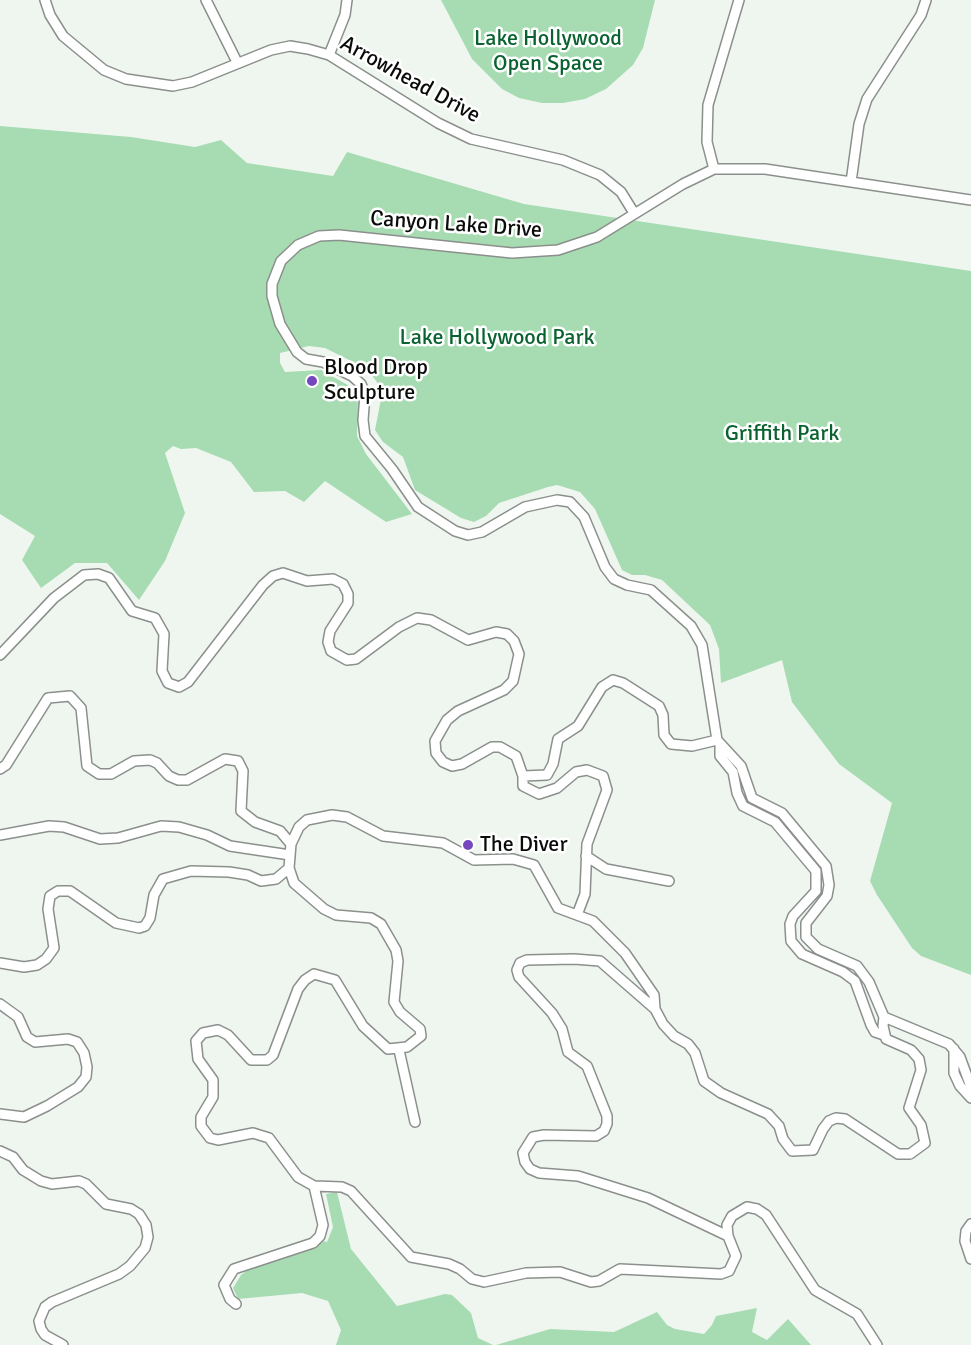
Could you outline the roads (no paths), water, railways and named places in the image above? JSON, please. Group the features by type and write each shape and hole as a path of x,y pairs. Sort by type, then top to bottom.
{"street":[{"name":"Arrowhead Drive","path":"45,0 50,15 63,36 104,70 126,79 173,86 192,82 237,62 290,46 329,55 438,123 471,139 563,160 600,175 621,192 634,213"},
{"path":"206,0 237,62"},
{"path":"329,55 345,15 347,0"},
{"path":"714,169 707,142 709,98 739,0"},
{"path":"851,182 859,124 867,99 921,15 926,0"},
{"name":"Canyon Lake Drive","path":"718,743 702,645 696,632 651,590 627,585 609,574 584,517 575,506 564,501 549,501 517,510 476,534 455,531 418,507 388,463 368,444 363,428 365,394 362,384 352,376 323,362 302,356 290,342 274,311 272,284 281,261 308,239 339,235 512,254 536,253 577,245 606,232 634,213 714,169 765,169 971,200"},
{"path":"0,655 70,583 84,574 98,574 109,578 132,611 148,614 161,626 164,634 162,671 168,683 179,687 188,682 215,645 273,576 283,573 307,581 333,579 343,584 348,594 348,603 330,631 328,642 331,651 346,660 356,659 399,627 417,618 431,620 468,640 496,632 507,634 514,642 519,654 513,681 504,690 452,716 442,726 435,741 436,753 443,762 452,766 462,764 492,747 500,747 516,756 523,776 523,786 539,794 557,788 576,772 587,770 603,776 607,790 588,844 585,894 577,915"},
{"path":"523,776 546,775 553,764 558,739 578,726 587,716 602,687 613,680 623,683 659,706 663,715 664,735 671,744 676,747 718,743"},
{"path":"0,769 6,765 48,698 70,696 81,708 87,766 99,774 111,774 134,761 150,760 157,763 169,776 177,780 187,780 225,759 238,761 243,771 241,811 255,822 280,831 291,844"},
{"path":"718,743 741,766 752,798 782,813 821,858 829,875 827,896 806,922 807,937 818,949 857,966 869,982 884,1017 884,1035"},
{"path":"718,743 720,756 733,772 737,793 743,806 775,822 816,871 816,891 793,916 790,924 791,941 796,949 809,958 850,976 859,987 875,1032 911,1050 919,1059 921,1070 909,1108 921,1125 924,1143 910,1154 898,1154 846,1119 836,1118 829,1121 823,1129 813,1150 792,1151 783,1139 779,1126 768,1114 721,1093 704,1081 695,1053 688,1044 674,1036 655,1009 600,961 527,960 520,963 517,970 519,977 552,1013 562,1029 568,1052 587,1066 607,1116 604,1131 596,1136 544,1135 533,1137 523,1153 530,1169 539,1173 578,1176 648,1198 728,1236"},
{"path":"655,1009 654,995 625,953 593,921 558,908 534,865 524,860 474,860 443,843 383,836 347,817 332,815 307,820 299,826 291,844 289,868 294,883 324,909 336,915 371,918 387,932 398,961 394,1002 400,1012 420,1029 421,1036 416,1042 399,1050 388,1049 363,1026 335,980 314,974 298,989 273,1055 267,1060 251,1060 228,1035 218,1030 203,1033 196,1041 198,1059 213,1080 213,1097 201,1117 205,1132 218,1140 253,1133 269,1138 293,1172 314,1186 342,1187 351,1191 411,1257 449,1264 460,1269 472,1279 484,1282 526,1273 560,1272 591,1282 599,1281 620,1269 721,1274 729,1271 736,1256 728,1236 727,1225 740,1209 747,1207 757,1209 766,1215 810,1283 821,1295 857,1314 877,1345"},
{"path":"0,835 49,826 64,827 100,839 118,838 161,826 178,827 230,846 290,855"},
{"path":"586,856 606,869 669,881"},
{"path":"0,963 24,967 37,965 46,959 54,948 48,909 50,896 58,891 70,891 116,923 139,928 146,926 150,918 158,887 163,879 176,873 229,872 248,875 261,881 276,879 289,868"},
{"path":"0,1004 18,1017 27,1037 35,1042 68,1039 77,1042 84,1053 87,1067 86,1077 78,1087 47,1106 24,1117 0,1114"},
{"path":"866,1008 878,1005"},
{"path":"884,1017 941,1039 954,1049 960,1057 971,1087"},
{"path":"954,1049 954,1073 960,1086 971,1098"},
{"path":"399,1050 415,1122"},
{"path":"0,1151 13,1157 23,1170 41,1181 52,1184 79,1181 86,1184 106,1204 139,1214 146,1225 148,1237 145,1248 130,1266 119,1274 45,1307 39,1321 41,1329 45,1335 63,1345"},
{"path":"236,1304 230,1299 224,1285 234,1269 313,1243 320,1236 323,1225 314,1186"},
{"path":"971,1224 966,1231 965,1241 971,1259"}],"place":[{"name":"Blood Drop Sculpture","path":"312,381"},
{"name":"The Diver","path":"468,845"}],"park label":[{"name":"Lake Hollywood Open Space","path":"548,52"},
{"name":"Lake Hollywood Park","path":"497,338"},
{"name":"Griffith Park","path":"782,434"}]}
